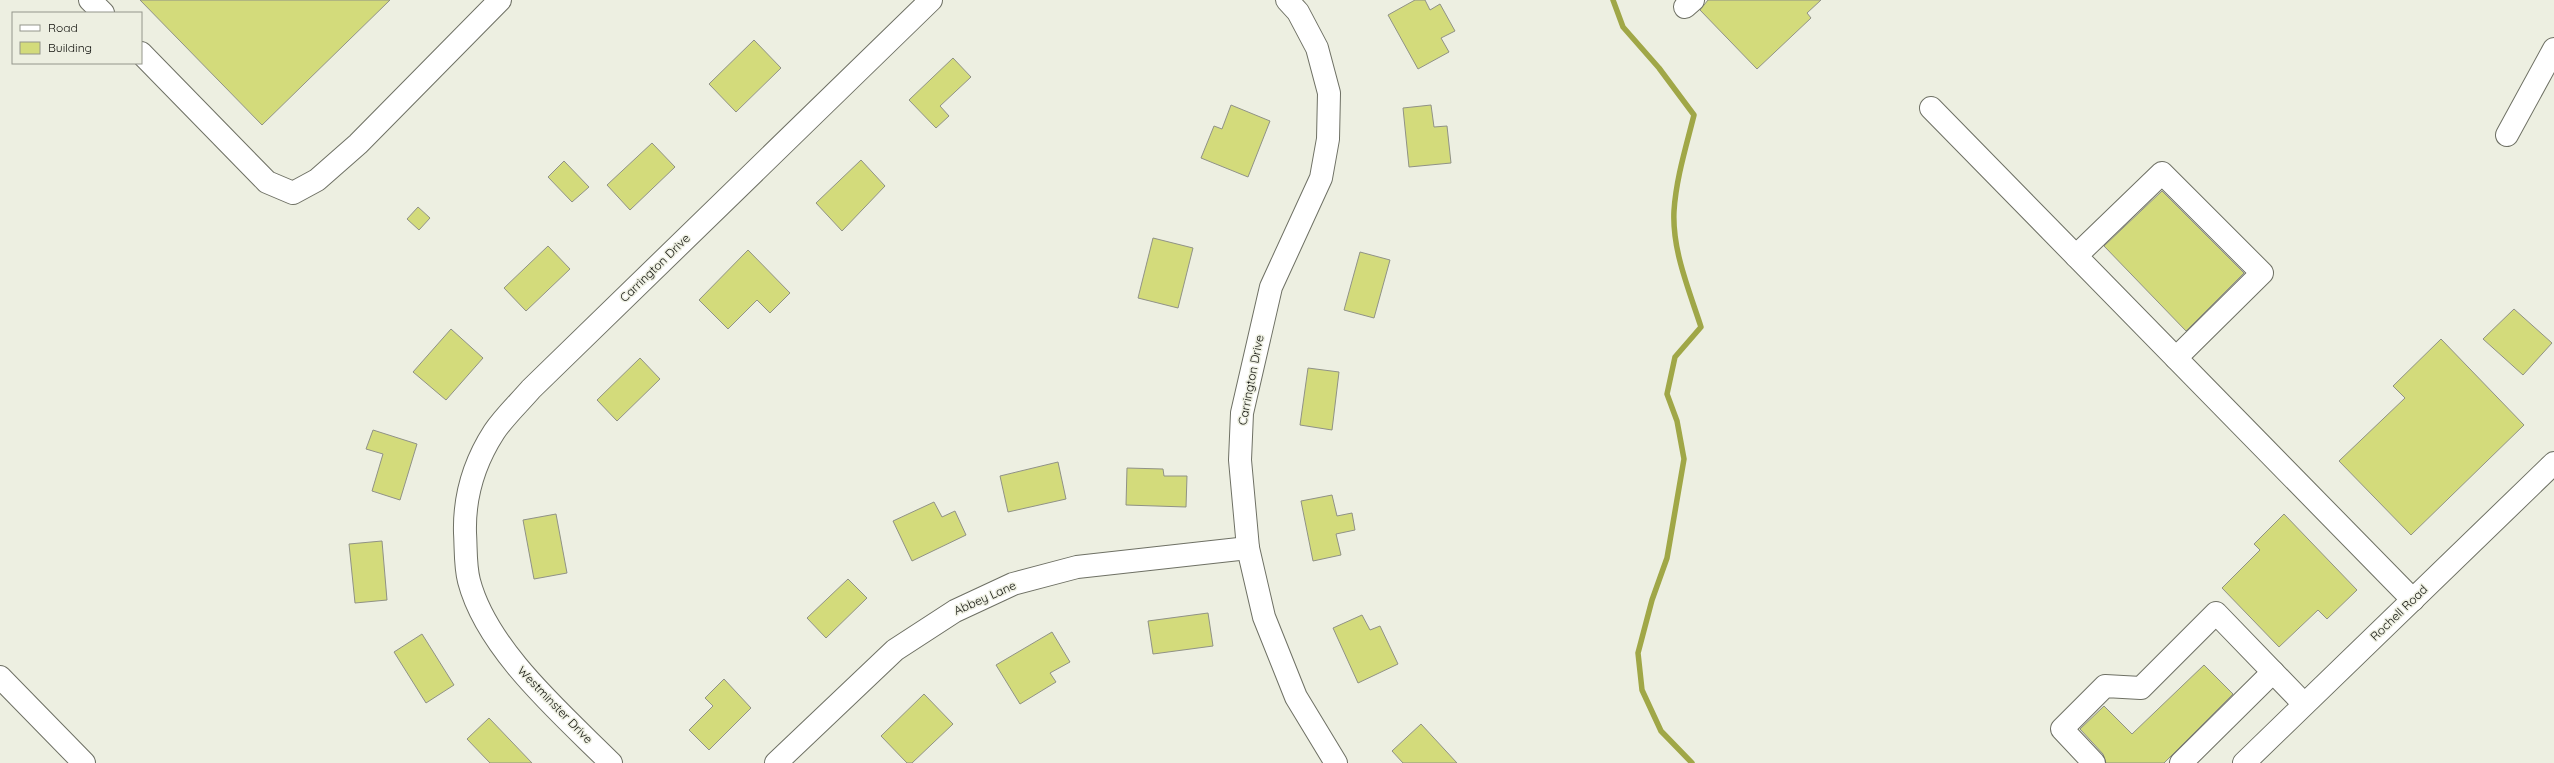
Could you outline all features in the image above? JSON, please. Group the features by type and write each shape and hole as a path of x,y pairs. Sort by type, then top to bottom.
{"street":[{"path":"90,0 102,12"},
{"path":"142,54 267,182 293,193 317,180 358,144 500,0"},
{"name":"Carrington Drive","path":"469,581 465,511 473,473 494,432 531,388 931,0"},
{"name":"Carrington Drive","path":"1287,0 1298,12 1317,48 1328,93 1328,139 1321,178 1271,287 1242,413 1240,460 1248,548 1264,617 1296,697 1336,763"},
{"path":"2507,135 2554,50"},
{"path":"1931,108 2413,600"},
{"path":"2076,256 2162,173 2262,273 2176,358"},
{"name":"Rochell Road","path":"2244,763 2554,464"},
{"name":"Abbey Lane","path":"776,763 895,650 955,611 1013,584 1077,567 1248,548"},
{"name":"Westminster Drive","path":"469,581 483,615 516,665 547,700 612,763"},
{"path":"2094,763 2062,729 2105,686 2141,688 2216,613 2304,704"},
{"path":"2181,763 2274,672"},
{"path":"0,677 84,763"}],"building":[{"path":"140,0 390,0 262,125"},
{"path":"1415,0 1425,0 1430,10 1440,4 1455,31 1441,38 1449,52 1418,69 1388,15"},
{"path":"1708,0 1821,0 1807,13 1811,18 1757,69 1700,10"},
{"path":"754,40 781,68 736,112 709,84"},
{"path":"953,58 971,77 940,106 949,116 936,128 909,100"},
{"path":"1231,105 1270,121 1248,177 1201,158 1214,126 1222,129"},
{"path":"1431,105 1434,127 1447,126 1451,163 1409,167 1403,108"},
{"path":"652,143 675,167 630,210 607,185"},
{"path":"861,160 885,186 842,231 816,203"},
{"path":"564,161 589,187 572,202 548,177"},
{"path":"2162,191 2244,273 2186,331 2104,246"},
{"path":"418,207 430,218 419,230 407,219"},
{"path":"1153,238 1193,248 1178,308 1138,298"},
{"path":"548,246 570,269 526,311 504,288"},
{"path":"748,250 790,293 770,313 757,300 728,329 699,300"},
{"path":"1360,252 1390,260 1374,318 1344,310"},
{"path":"2514,309 2552,343 2523,375 2483,339"},
{"path":"451,329 483,358 446,400 413,372"},
{"path":"2441,339 2524,425 2411,535 2339,461 2405,398 2393,386"},
{"path":"640,358 660,379 617,421 597,400"},
{"path":"1308,368 1339,372 1332,430 1300,425"},
{"path":"373,430 417,444 400,500 372,491 383,454 366,449"},
{"path":"1058,462 1066,499 1008,512 1000,476"},
{"path":"1127,468 1163,469 1164,476 1187,476 1186,507 1126,505"},
{"path":"1332,495 1337,516 1352,513 1355,530 1336,534 1341,555 1313,561 1301,501"},
{"path":"934,502 942,517 955,511 966,535 912,561 893,521"},
{"path":"556,514 567,573 534,579 523,520"},
{"path":"2284,514 2357,590 2327,619 2318,610 2279,647 2222,588 2260,550 2254,544"},
{"path":"382,541 387,600 355,603 349,544"},
{"path":"848,579 867,598 826,638 807,618"},
{"path":"1208,613 1213,646 1153,654 1148,621"},
{"path":"1362,615 1370,630 1380,626 1398,664 1358,683 1333,628"},
{"path":"1052,632 1070,662 1050,673 1056,682 1020,704 996,665"},
{"path":"422,634 454,685 426,703 394,652"},
{"path":"2204,665 2233,694 2164,763 2106,763 2103,754 2080,729 2104,706 2132,734"},
{"path":"724,679 751,708 709,750 689,730 713,706 705,698"},
{"path":"924,694 953,724 912,763 907,763 881,736"},
{"path":"489,718 532,763 490,763 467,739"},
{"path":"1421,724 1457,763 1403,763 1392,751"}],"waterway":[{"path":"1613,0 1623,27 1659,68 1694,115 1677,187 1674,226 1678,255 1682,270 1701,327 1675,357 1667,394 1677,421 1684,459 1667,558 1652,600 1638,653 1642,690 1661,731 1692,763"}]}
